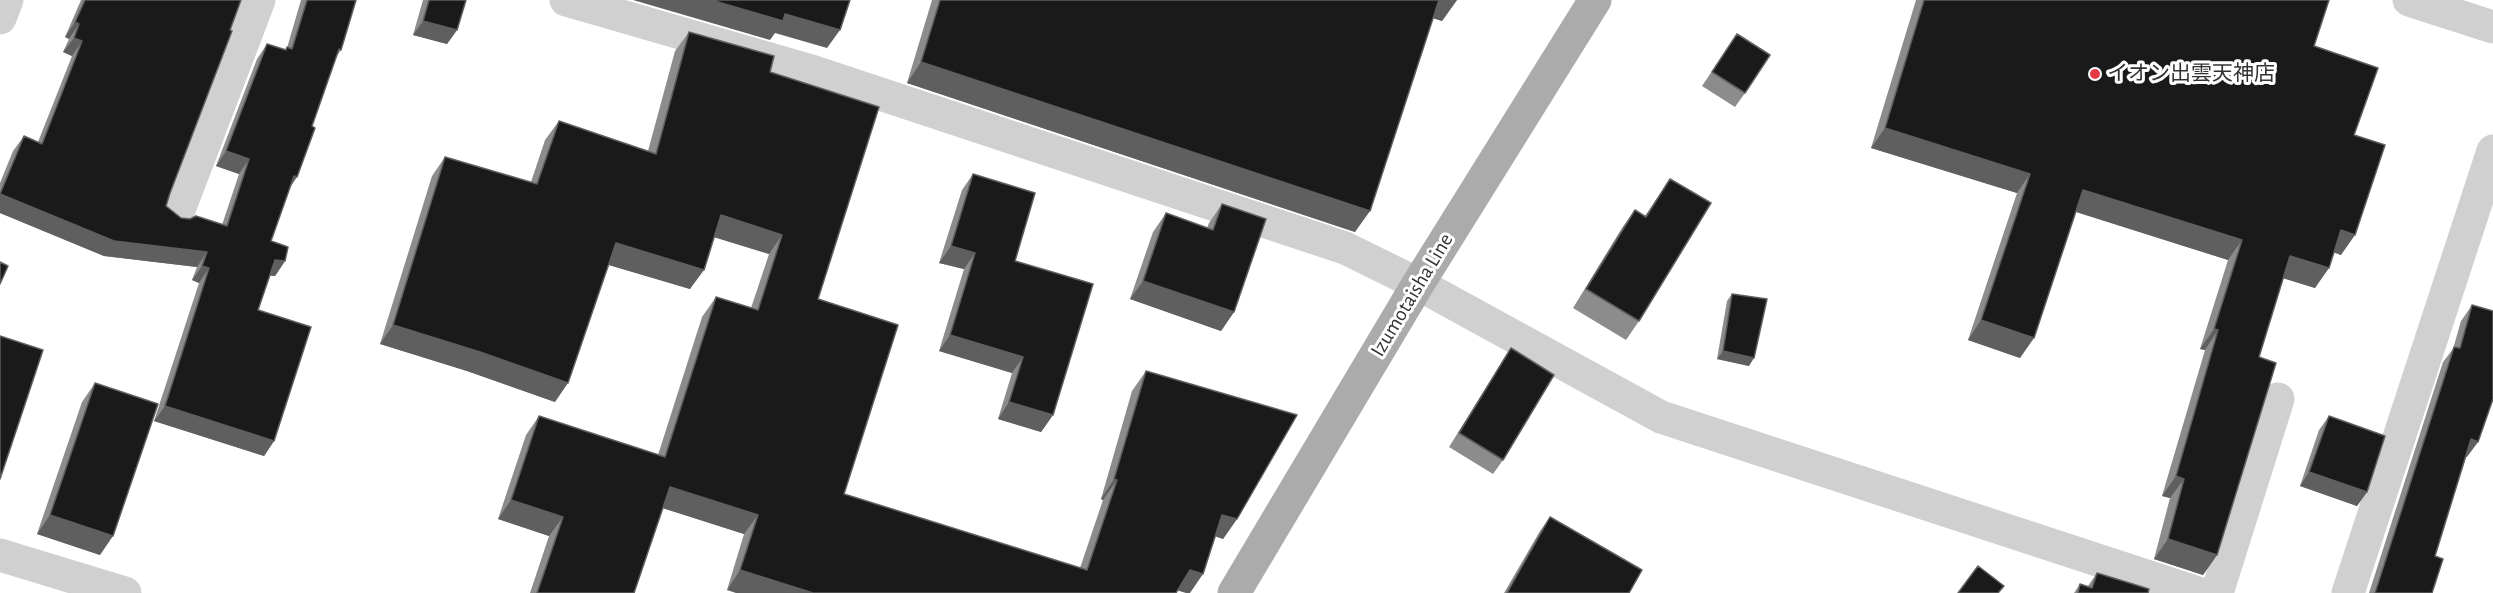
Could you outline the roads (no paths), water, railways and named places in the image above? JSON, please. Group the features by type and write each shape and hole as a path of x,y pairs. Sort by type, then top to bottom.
{"main road":[{"name":"Izumotaisha Line","path":"1234,593 1418,284 1595,0"}],"street":[{"path":"0,18 7,0"},
{"path":"177,215 259,0"},
{"path":"566,0 808,70 1345,248 1418,284 1661,417 2198,593"},
{"path":"2409,0 2493,27"},
{"path":"2348,593 2493,151"},
{"path":"2217,593 2278,399"},
{"path":"0,555 125,593"}],"place":[{"name":"イオン出雲天神店","path":"2095,74"}]}
